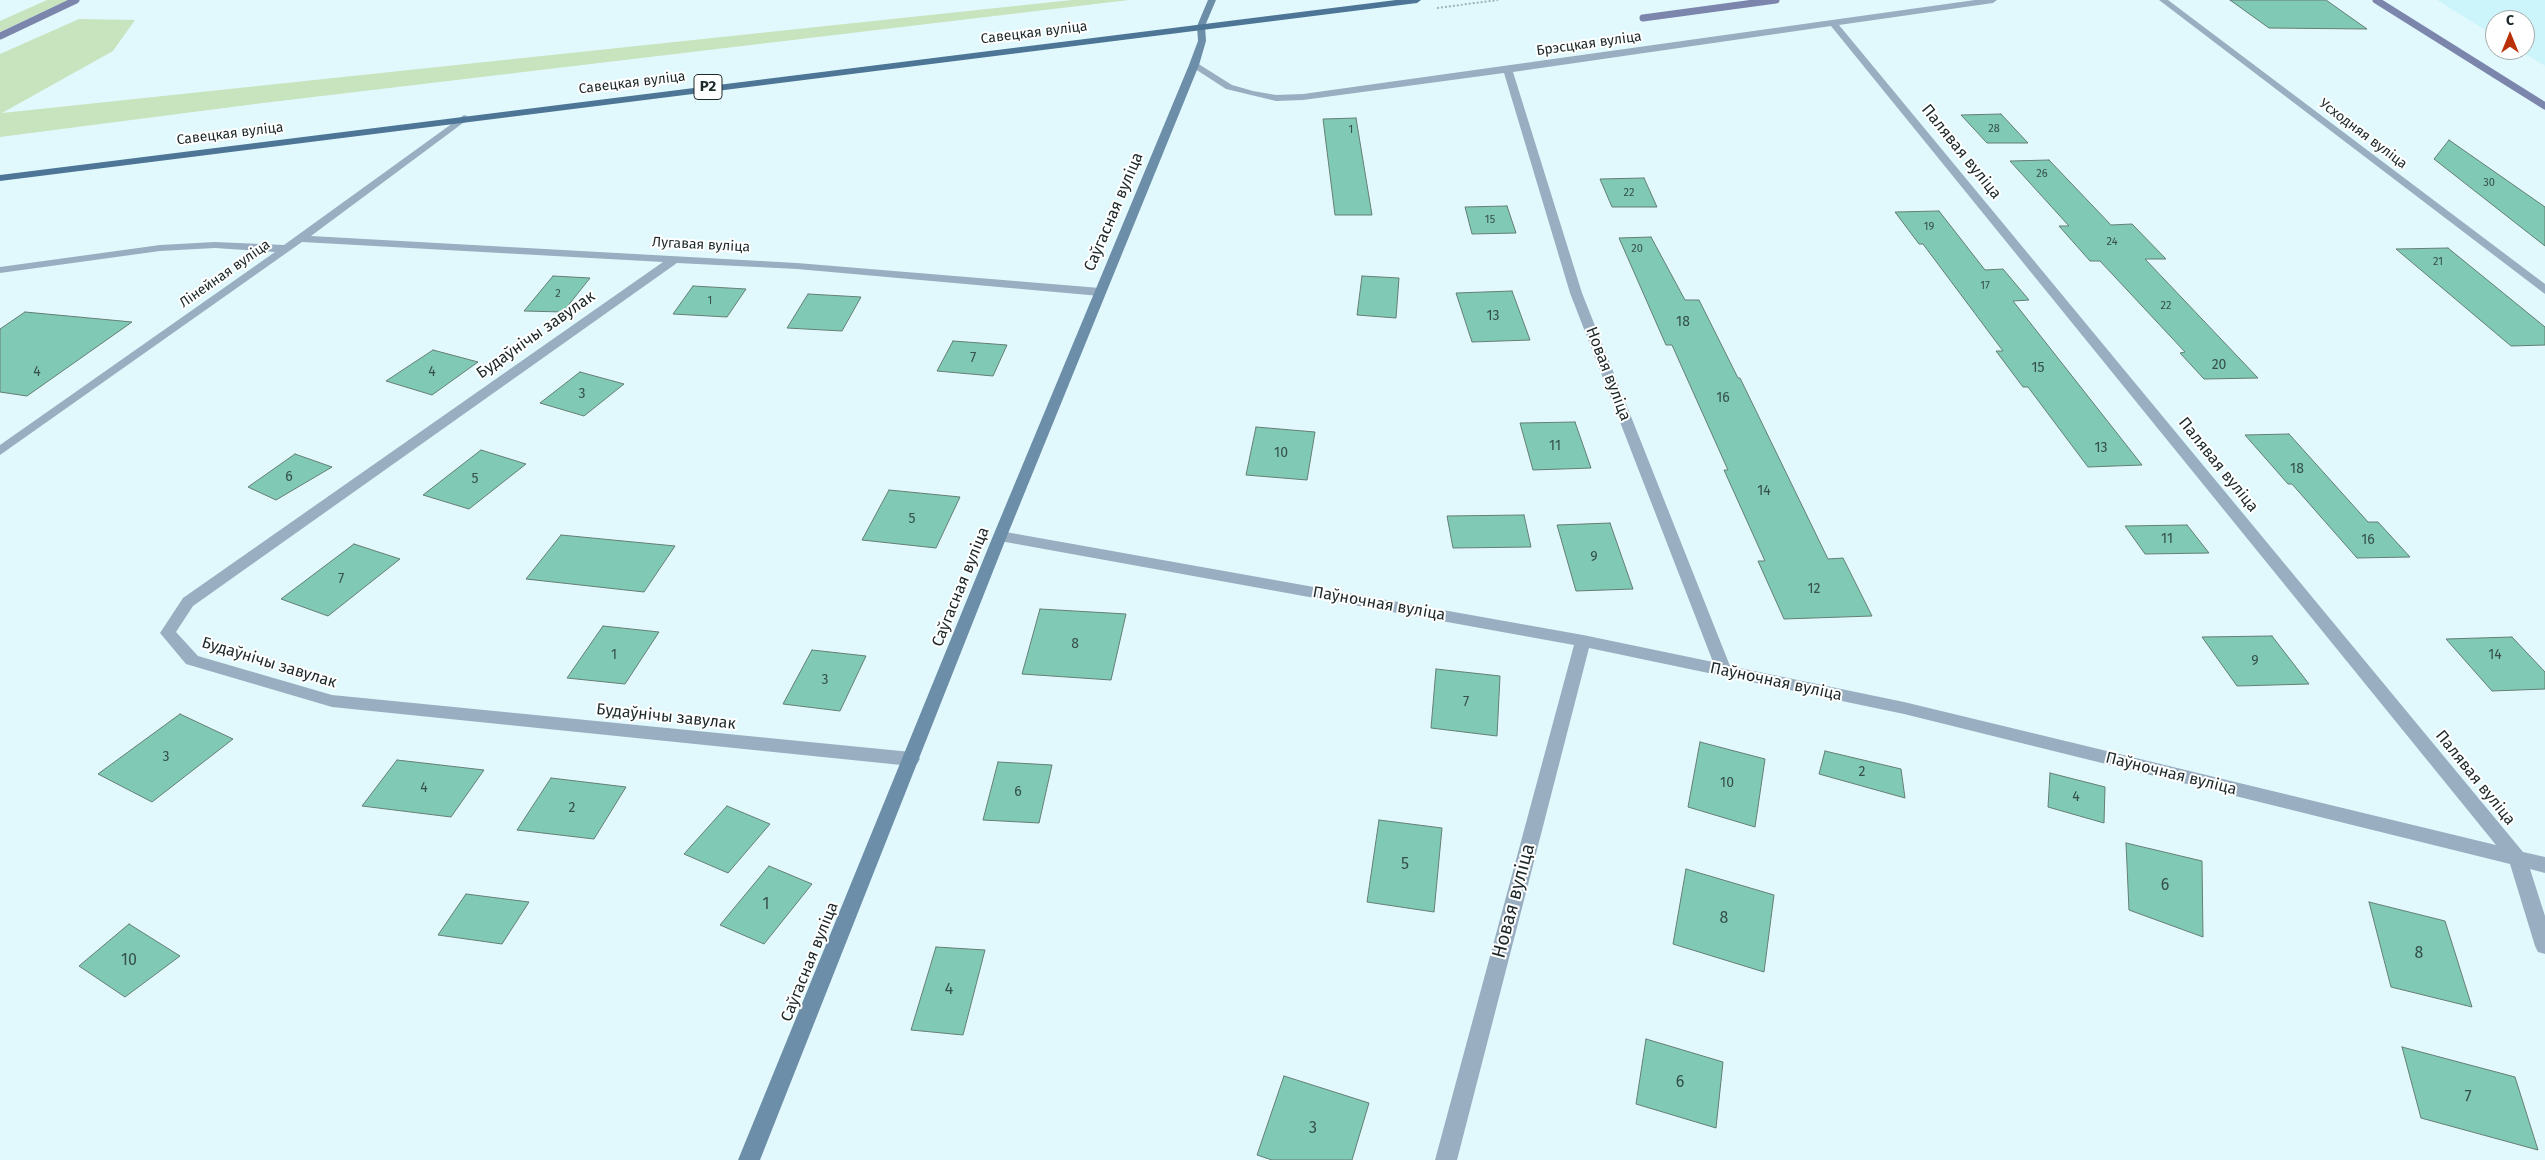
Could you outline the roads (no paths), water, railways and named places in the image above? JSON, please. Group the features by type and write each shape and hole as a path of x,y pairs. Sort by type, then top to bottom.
{"main road":[{"name":"Савецкая вуліца","path":"0,178 464,118 1417,0"}],"street":[{"name":"Саўгасная вуліца","path":"749,1160 1000,536 1194,65 1202,41 1201,26 1212,0"},
{"name":"Брэсцкая вуліца","path":"1194,65 1229,87 1276,98 1303,97 1508,70 1993,0"},
{"name":"Усходняя вуліца","path":"2163,0 2545,290"},
{"name":"Палявая вуліца","path":"1833,23 2518,859 2545,946"},
{"name":"Новая вуліца","path":"1508,70 1576,293 1724,671"},
{"name":"Лінейная вуліца","path":"0,451 300,239 464,118"},
{"name":"Лугавая вуліца","path":"300,239 797,266 1100,292"},
{"path":"0,270 160,248 215,245 286,249"},
{"name":"Будаўнічы завулак","path":"675,259 188,602 168,633 192,660 332,701 911,759"},
{"name":"Паўночная вуліца","path":"1000,536 1583,641 1904,708 2545,865"},
{"name":"Новая вуліца","path":"1446,1160 1583,641"}],"waterway":[{"path":"0,36 76,0"},
{"path":"1643,18 1776,0"},
{"path":"2376,0 2545,106"}]}
